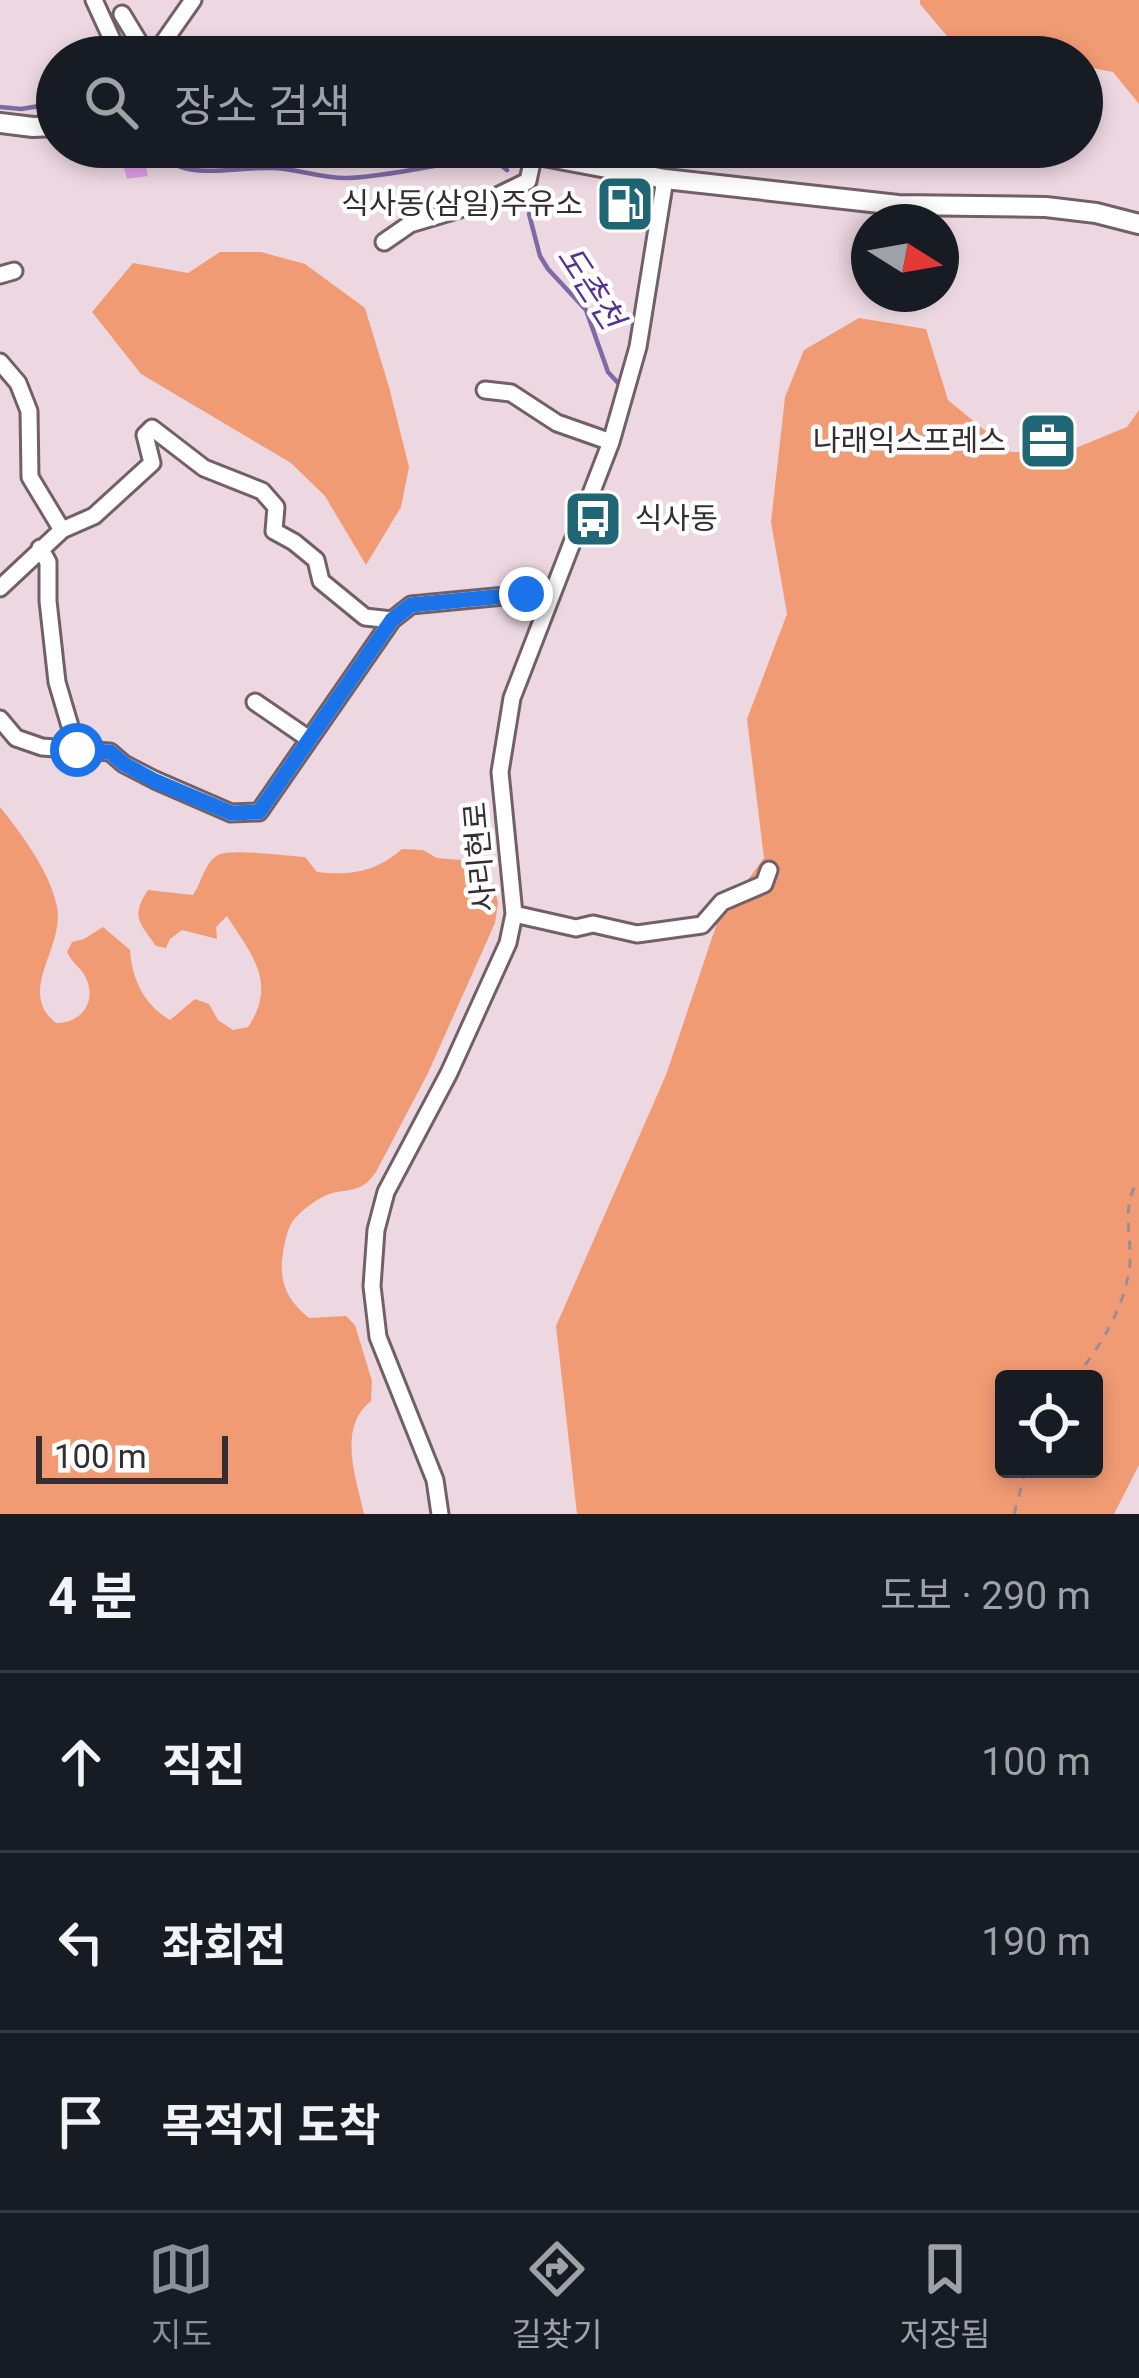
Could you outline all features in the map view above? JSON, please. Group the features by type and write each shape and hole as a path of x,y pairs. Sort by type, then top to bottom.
{"street":[{"path":"94,0 110,36"},
{"path":"166,36 193,0"},
{"path":"122,14 136,36"},
{"path":"0,123 36,127"},
{"path":"384,242 410,224 487,201 527,181 530,168"},
{"path":"607,168 898,206 1046,207 1139,224"},
{"name":"사리현로","path":"440,1514 435,1480 378,1336 372,1286 376,1230 386,1192 449,1073 508,943 514,914 500,772 512,698 610,442 638,346 665,179"},
{"path":"0,362 19,383 29,411 30,477 62,530"},
{"path":"485,390 511,393 557,423 610,442"},
{"path":"0,587 62,530 94,516 152,463 145,436 152,428 204,468 262,491 276,508 274,531 316,560 321,581 364,616 392,620"},
{"path":"40,548 48,562 47,601 57,682 77,750"},
{"path":"0,719 16,738 42,747 110,752 155,781 231,813 259,812 392,620 411,605 526,594 548,603"},
{"path":"256,702 309,740"},
{"path":"514,914 576,928 593,924 637,934 702,925 722,902 764,884 770,870"}],"path":[{"path":"1081,1370 1120,1308 1129,1269 1127,1204 1139,1180"},
{"path":"1014,1514 1024,1478"}],"shaded area":[{"path":"920,0 1139,0 1139,104 1113,72 1103,70 1103,36 947,36"},
{"path":"220,252 261,252 305,264 365,308 409,467 401,507 366,565 325,496 291,463 141,374 92,312 133,263 188,273"},
{"path":"859,318 926,329 948,400 1011,452 1066,452 1127,427 1139,410 1139,1465 1114,1514 577,1514 556,1326 666,1075 718,920 764,858 747,719 787,614 771,522 785,397 804,350"},
{"path":"0,807 42,867 57,907 55,938 40,997 56,1023 80,1015 90,994 85,976 67,952 72,942 103,927 130,950 141,990 161,1014 170,1020 195,999 209,1004 218,1020 233,1030 248,1027 257,1011 261,983 252,956 227,916 216,927 217,939 182,930 166,948 156,946 138,914 148,890 193,895 218,855 247,852 305,857 317,872 341,873 362,871 402,849 423,850 437,858 473,861 494,886 495,923 428,1073 376,1172 360,1187 331,1193 311,1204 291,1224 285,1242 283,1278 292,1300 309,1318 346,1316 355,1325 372,1381 371,1401 354,1425 352,1439 364,1514 0,1514"}],"building":[{"path":"124,168 146,168 148,176 127,179"}],"waterway":[{"name":"도촌천","path":"0,107 36,106"},
{"name":"도촌천","path":"186,168 274,168"},
{"name":"도촌천","path":"274,168 348,178 423,168"},
{"name":"도촌천","path":"529,214 540,256 586,310 608,372 619,384"}],"place":[{"name":"식사동(삼일)주유소","path":"625,204"},
{"name":"나래익스프레스","path":"1048,441"},
{"name":"식사동","path":"593,519"}],"route":[{"path":"77,750 110,752 155,781 231,813 259,812 392,620 411,605 526,594"}]}
